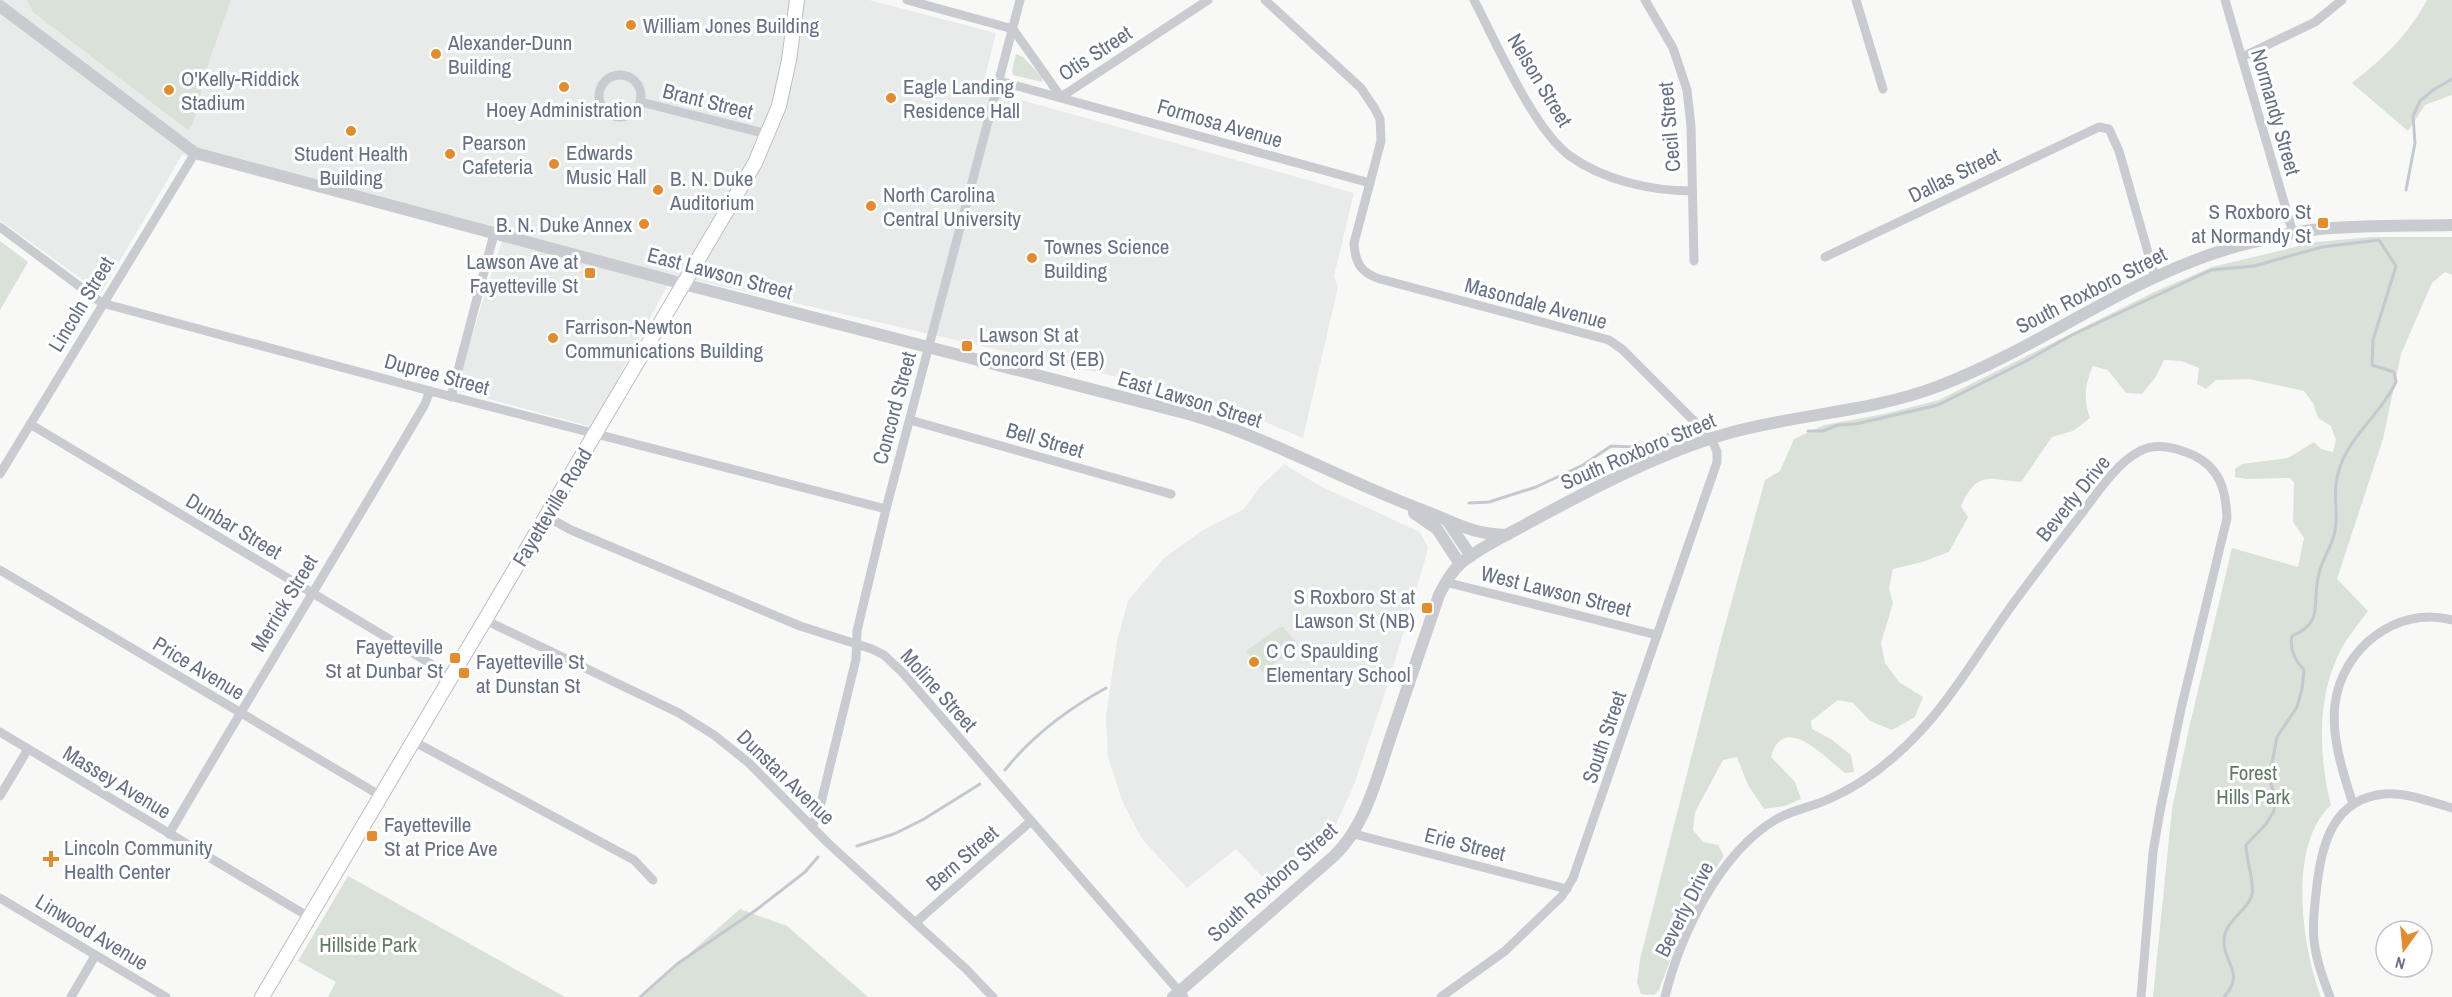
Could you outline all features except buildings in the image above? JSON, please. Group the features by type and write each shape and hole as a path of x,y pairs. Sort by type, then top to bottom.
{"main road":[{"name":"Fayetteville Road","path":"262,997 755,162 781,97 797,0"}],"street":[{"path":"907,0 1012,28 1061,97"},
{"name":"Concord Street","path":"812,827 820,807 856,658 856,631 886,509 1020,0"},
{"name":"Otis Street","path":"1061,97 1209,0"},
{"name":"Masondale Avenue","path":"1265,0 1361,88 1376,109 1380,119 1381,141 1358,228 1355,255 1363,271 1370,275 1609,340 1623,350 1711,438"},
{"name":"Nelson Street","path":"1474,0 1532,109 1547,133 1569,155 1598,172 1633,183 1655,188 1692,191"},
{"name":"Cecil Street","path":"1645,0 1673,48 1687,90 1691,126 1694,261"},
{"path":"1856,0 1883,89"},
{"name":"Normandy Street","path":"2225,0 2293,233"},
{"path":"2242,57 2316,22 2342,0"},
{"name":"East Lawson Street","path":"0,6 195,153 494,234 1222,424 1249,434 1392,500 1474,532 1507,535"},
{"name":"Brant Street","path":"615,75 628,76 638,84 641,102 638,108 628,116 610,115 605,111 599,99 601,87 615,75"},
{"name":"Formosa Avenue","path":"999,81 1370,183"},
{"name":"Brant Street","path":"641,102 767,134"},
{"name":"Dallas Street","path":"1825,256 2099,127 2109,129 2119,152 2155,277"},
{"name":"Lincoln Street","path":"0,474 195,153"},
{"name":"South Roxboro Street","path":"1179,995 1334,856 1353,834 1360,822 1439,595 1446,582 1466,560 1507,535 1578,496 1711,438 1752,427 1880,404 1938,386 1991,363 2155,277 2224,250 2293,233 2347,228 2452,225"},
{"name":"Dupree Street","path":"0,227 102,303 451,397 886,509"},
{"path":"451,397 494,234"},
{"name":"Merrick Street","path":"169,834 311,592 378,484 425,404 430,391"},
{"name":"Bell Street","path":"910,420 1171,494"},
{"name":"Dunbar Street","path":"30,424 451,676"},
{"name":"South Street","path":"1441,997 1505,951 1567,889 1580,862 1714,472 1717,452 1711,438"},
{"name":"Beverly Drive","path":"1665,997 1684,942 1717,877 1736,852 1773,820 1829,799 1854,786 1881,768 1904,747 1932,718 2036,573 2108,479 2140,450 2160,446 2190,454 2209,465 2221,480 2225,492 2227,518 2178,720 2160,811 2153,852 2141,997"},
{"name":"East Lawson Street","path":"1392,500 1437,530 1466,560"},
{"name":"Moline Street","path":"546,516 571,530 800,626 885,656 1031,821 1179,995"},
{"path":"1447,521 1466,560"},
{"name":"Price Avenue","path":"0,570 381,796"},
{"name":"West Lawson Street","path":"1446,582 1657,635"},
{"path":"2353,804 2344,778 2335,726 2335,704 2347,666 2367,642 2385,628 2420,618 2436,617 2452,620"},
{"name":"Dunstan Avenue","path":"484,620 679,713 700,726 749,763 812,827 916,922 993,997"},
{"name":"Massey Avenue","path":"0,732 309,917"},
{"path":"412,741 634,860 653,880"},
{"path":"0,796 27,749"},
{"path":"2330,997 2316,954 2314,909 2320,860 2328,835 2341,816 2353,804 2377,795 2391,794 2452,808"},
{"name":"Bern Street","path":"916,922 1031,821"},
{"name":"Erie Street","path":"1353,834 1567,889"},
{"name":"Linwood Avenue","path":"0,898 166,997"},
{"path":"71,997 95,956"}],"shaded area":[{"name":"North Carolina Central University","path":"0,0 869,0 996,33 982,89 1354,193 1334,276 1338,287 1303,438 1256,418 1174,390 673,275 592,427 455,390 504,234 182,155 101,293 0,220"},
{"name":"C C Spaulding Elementary School","path":"1284,464 1320,486 1420,532 1428,547 1388,684 1354,785 1336,824 1270,885 1236,849 1187,888 1142,839 1123,803 1108,757 1106,716 1117,641 1128,601 1164,558 1203,530 1244,509 1260,487"}],"green space":[{"name":"O'Kelly-Riddick Stadium","path":"27,0 231,0 210,58 193,123 188,130 33,12"},
{"path":"2427,0 2452,0 2452,95 2425,105 2408,131 2352,83 2394,46"},
{"path":"1016,54 1023,57 1042,77 1042,82 1013,75"},
{"name":"Forest Hills Park","path":"2371,237 2452,237 2452,275 2445,272 2432,283 2401,354 2383,439 2337,579 2368,611 2340,652 2326,693 2322,750 2331,805 2317,823 2308,845 2303,870 2304,925 2308,951 2321,997 2153,997 2172,809 2232,548 2298,567 2304,538 2293,522 2294,483 2290,478 2246,479 2235,477 2235,469 2242,464 2288,458 2314,442 2321,449 2333,452 2336,440 2331,426 2318,418 2313,403 2304,391 2249,379 2216,380 2206,389 2197,384 2199,368 2181,361 2164,360 2155,378 2142,394 2126,393 2108,370 2093,366 2086,392 2086,404 2090,418 2073,431 2052,437 2021,482 1991,479 1978,482 1972,487 1961,506 1968,517 1949,552 1893,569 1889,588 1893,603 1881,643 1885,663 1899,682 1923,697 1915,717 1892,730 1870,721 1853,703 1838,700 1811,721 1812,729 1831,739 1851,755 1854,772 1845,773 1805,742 1795,738 1785,738 1777,744 1771,757 1795,782 1801,799 1785,806 1764,809 1748,785 1737,757 1723,760 1695,812 1693,830 1703,842 1718,845 1724,856 1687,921 1659,990 1654,995 1641,994 1637,982 1640,959 1721,640 1765,480 1780,471 1794,439 1824,425 1884,414 1939,400 2154,292 2212,267 2316,242"},
{"path":"0,241 28,262 0,310"},
{"path":"1283,627 1299,646 1262,672 1246,651"},
{"name":"Hillside Park","path":"348,876 565,997 328,997 336,982 298,961"},
{"path":"740,909 787,926 868,997 640,997"}],"waterway":[{"path":"2406,190 2415,143 2413,116 2420,101 2452,79"},
{"path":"1808,431 1823,431 1838,425 1856,424 1938,405 2072,335 2211,270 2254,266 2322,247 2379,240 2396,266 2373,340 2372,365 2394,372 2396,382 2380,408 2345,454 2336,484 2335,529 2319,572 2313,619 2302,631 2292,636 2291,645 2294,654 2304,670 2302,689 2297,707 2277,737 2269,778 2275,796 2274,811 2266,824 2246,845 2253,890 2249,901 2231,922 2225,934 2225,949 2232,968 2233,981 2224,997"},
{"path":"1469,503 1489,502 1536,487 1583,465 1611,446 1636,447 1675,432"},
{"path":"1005,770 1051,724 1106,688"},
{"path":"857,846 894,834 924,819 980,784"},
{"path":"640,997 677,964 756,910 805,872 818,857"}],"place":[{"name":"William Jones Building","path":"631,25"},
{"name":"Alexander-Dunn Building","path":"436,54"},
{"name":"Hoey Administration","path":"564,87"},
{"name":"O'Kelly-Riddick Stadium","path":"169,90"},
{"name":"Eagle Landing Residence Hall","path":"891,98"},
{"name":"Student Health Building","path":"351,131"},
{"name":"Pearson Cafeteria","path":"450,154"},
{"name":"Edwards Music Hall","path":"554,164"},
{"name":"B. N. Duke Auditorium","path":"658,190"},
{"name":"North Carolina Central University","path":"871,206"},
{"name":"S Roxboro St at Normandy St","path":"2323,223"},
{"name":"B. N. Duke Annex","path":"644,224"},
{"name":"Townes Science Building","path":"1032,258"},
{"name":"Lawson Ave at Fayetteville St","path":"590,273"},
{"name":"Farrison-Newton Communications Building","path":"553,338"},
{"name":"Lawson St at Concord St (EB)","path":"967,346"},
{"name":"S Roxboro St at Lawson St (NB)","path":"1427,608"},
{"name":"Fayetteville St at Dunbar St","path":"455,658"},
{"name":"C C Spaulding Elementary School","path":"1254,662"},
{"name":"Fayetteville St at Dunstan St","path":"464,673"},
{"name":"Fayetteville St at Price Ave","path":"372,836"},
{"name":"Lincoln Community Health Center","path":"51,859"}]}
